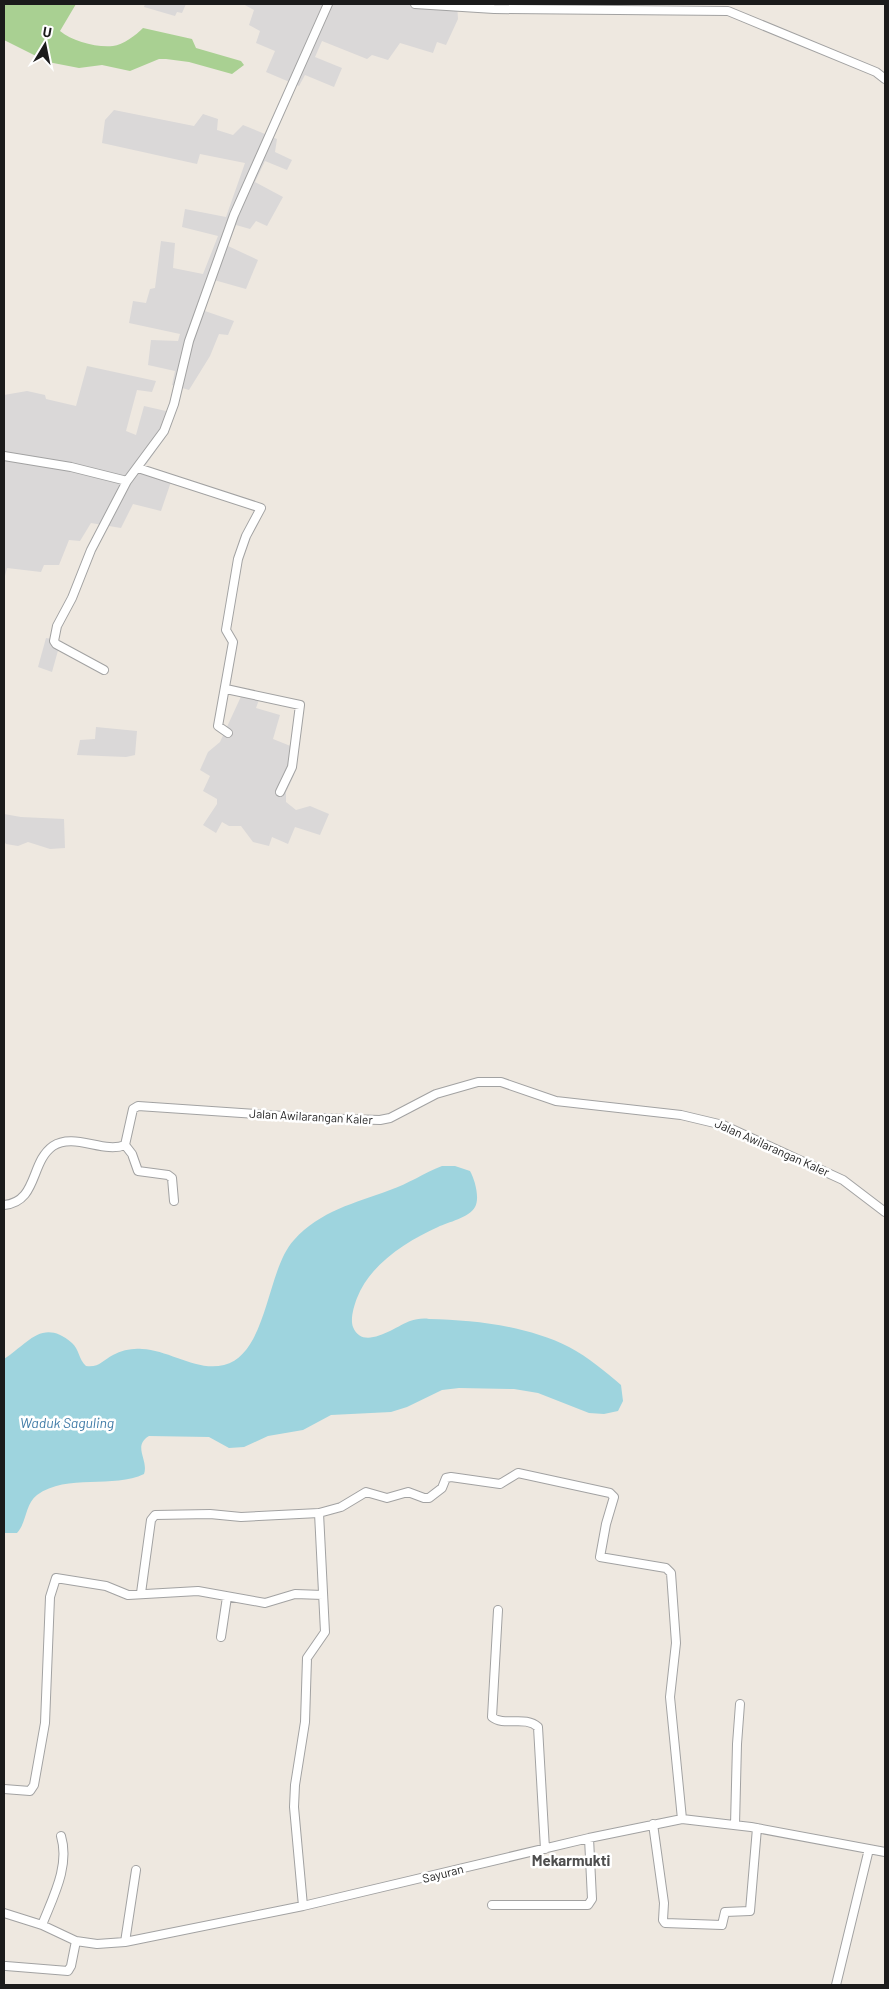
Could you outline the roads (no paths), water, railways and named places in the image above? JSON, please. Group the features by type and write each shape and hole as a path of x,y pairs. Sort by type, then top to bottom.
{"street":[{"path":"104,670 56,644 54,641 57,626 72,598 90,550 127,481 164,432 174,404 189,341 234,215 328,4"},
{"path":"415,4 494,9 729,7 876,72 885,78"},
{"path":"4,456 71,467 127,481"},
{"path":"138,468 261,508 246,536 238,559 228,609 226,631 232,642 227,668 226,689 218,726 228,733"},
{"path":"226,689 300,705 292,767 280,792"},
{"name":"Jalan Awilarangan Kaler","path":"125,1144 133,1109 138,1106 312,1118 380,1120 390,1118 436,1094 490,1080 512,1085 526,1092 556,1101 681,1115 723,1125 843,1180 885,1212"},
{"path":"4,1205 21,1200 31,1188 47,1150 56,1144 92,1143 119,1147 125,1144 132,1154 138,1171 168,1175 172,1178 174,1201"},
{"path":"141,1593 152,1520 155,1516 210,1514 241,1518 319,1513 341,1507 366,1492 387,1498 408,1492 429,1498 442,1488 446,1478 451,1477 500,1484 518,1473 610,1493 614,1497 606,1524 600,1557 666,1568 671,1573 676,1643 670,1697 682,1819"},
{"path":"303,1906 294,1807 295,1785 305,1722 307,1658 325,1632 319,1513"},
{"path":"4,1789 30,1791 34,1785 45,1723 50,1597 54,1580 60,1578 106,1586 122,1594 198,1591 265,1603 295,1594 323,1595"},
{"path":"221,1637 226,1597"},
{"path":"498,1610 492,1717 500,1721 532,1723 538,1727 545,1849"},
{"path":"736,1825 737,1744 740,1704"},
{"name":"Sayuran","path":"4,1913 42,1925 76,1941 96,1944 125,1942 303,1906 589,1838 682,1819 757,1828 885,1852"},
{"path":"653,1824 664,1903 663,1920 665,1923 678,1925 722,1925 725,1912 750,1911 757,1828"},
{"path":"42,1925 64,1862 65,1849 61,1836"},
{"path":"492,1905 588,1906 592,1900 589,1838"},
{"path":"836,1985 869,1849"},
{"path":"125,1942 136,1870"},
{"path":"6,1966 68,1971 71,1966 76,1941"}],"water":[{"name":"Waduk Saguling","path":"442,1166 455,1166 470,1171 476,1189 477,1199 475,1207 463,1217 414,1239 380,1264 363,1286 357,1298 352,1316 352,1324 358,1334 364,1337 372,1337 388,1332 410,1321 424,1319 501,1325 536,1334 576,1351 621,1385 623,1401 618,1411 604,1414 589,1413 538,1393 514,1389 459,1388 442,1390 407,1407 391,1412 331,1415 303,1430 268,1436 244,1447 229,1448 209,1437 149,1436 144,1440 141,1449 145,1469 144,1474 119,1481 76,1483 49,1488 37,1495 30,1503 23,1524 17,1533 4,1533 4,1359 35,1336 43,1333 52,1333 72,1343 86,1366 98,1365 120,1352 139,1349 152,1350 204,1366 224,1365 238,1358 250,1345 265,1310 277,1271 294,1240 304,1230 339,1209 397,1188"}],"district":[{"name":"Mekarmukti","path":"571,1861"}]}
